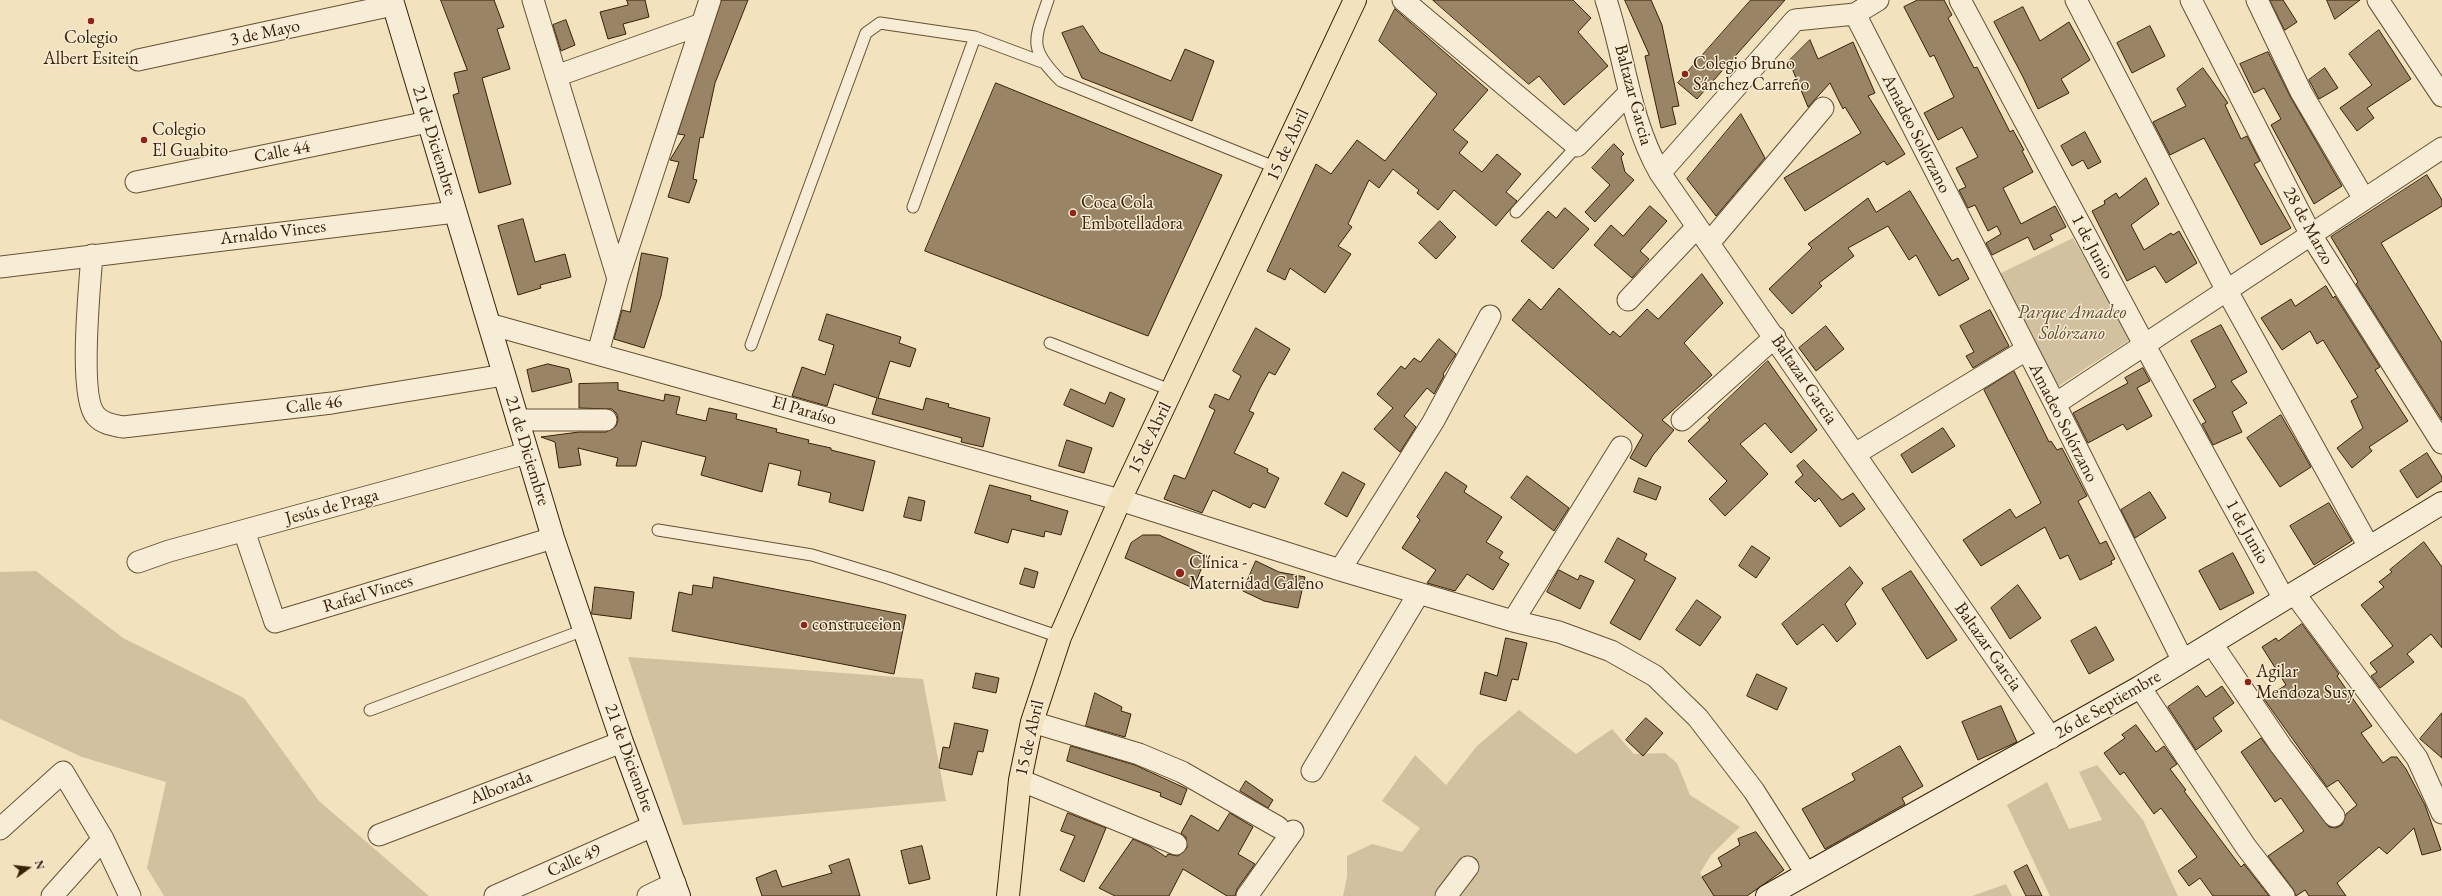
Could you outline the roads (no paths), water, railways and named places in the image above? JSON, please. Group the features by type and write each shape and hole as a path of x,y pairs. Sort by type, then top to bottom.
{"main road":[{"name":"15 de Abril","path":"1008,896 1020,780 1032,722 1060,637 1120,500 1173,391 1355,0"}],"street":[{"path":"534,0 618,279"},
{"path":"598,354 618,279 710,0"},
{"path":"1403,0 1577,146 1629,93"},
{"name":"Baltazar Garcia","path":"1606,0 1621,53 1629,93 1648,152 1660,172 2051,738"},
{"path":"1660,172 1795,20 1855,14 1878,0"},
{"name":"1 de Junio","path":"1960,0 2145,346 2289,596 2416,758 2442,813"},
{"path":"2076,0 2227,291 2369,547"},
{"name":"28 de Marzo","path":"2192,0 2311,235 2442,443"},
{"path":"2257,0 2301,92 2364,199"},
{"path":"2378,0 2442,96"},
{"name":"3 de Mayo","path":"138,60 392,2"},
{"name":"21 de Diciembre","path":"392,2 553,538 622,742 677,890"},
{"name":"Amadeo Solórzano","path":"1855,14 2055,404 2183,661"},
{"path":"556,76 702,24"},
{"path":"1628,300 1703,235 1823,108"},
{"name":"Calle 44","path":"136,182 428,122"},
{"path":"2055,404 2145,346 2442,148"},
{"name":"Arnaldo Vinces","path":"0,267 92,254 455,212"},
{"name":"Calle 46","path":"92,254 86,349 88,394 94,415 106,424 123,427 332,403 504,375"},
{"path":"1340,570 1433,422 1490,316"},
{"name":"El Paraíso","path":"489,324 1120,500 1340,570 1513,621 1559,632 1611,651 1655,676 1698,718 1725,751 1770,816 1806,873"},
{"path":"1682,420 1774,337"},
{"path":"1855,454 2026,350"},
{"path":"517,420 606,420"},
{"path":"1513,621 1621,447"},
{"name":"Jesús de Praga","path":"138,562 244,531 527,454"},
{"name":"26 de Septiembre","path":"1767,896 2140,687 2442,503"},
{"name":"Rafael Vinces","path":"244,531 275,622 553,538"},
{"path":"1312,771 1419,593"},
{"path":"2212,644 2281,746 2334,816"},
{"path":"2140,687 2246,847 2284,896"},
{"path":"1032,722 1094,740 1182,772 1285,829 1246,896"},
{"name":"Alborada","path":"379,835 622,742"},
{"path":"4,818 63,772 103,839 130,896"},
{"path":"1020,780 1176,844"},
{"name":"Calle 49","path":"494,896 654,826"},
{"path":"52,896 103,839"},
{"path":"1446,896 1468,867"},
{"path":"648,896 677,890"}],"lane":[{"path":"1042,62 1035,36 1048,0"},
{"path":"751,345 866,33 880,23 975,37 1042,62 1061,81 1277,168"},
{"path":"913,207 975,37"},
{"path":"1516,212 1577,146"},
{"path":"1050,343 1173,391"},
{"path":"658,530 812,555 909,584 1060,637"},
{"path":"370,710 584,630"}],"place":[{"name":"Colegio Albert Esitein","path":"91,21"},
{"name":"Colegio Bruno Sánchez Carreño","path":"1685,74"},
{"name":"Colegio El Guabito","path":"144,140"},
{"name":"Coca Cola Embotelladora","path":"1073,213"},
{"name":"Clínica - Maternidad Galeno","path":"1180,573"},
{"name":"construccion","path":"804,625"},
{"name":"Agilar Mendoza Susy","path":"2248,682"}],"park label":[{"name":"Parque Amadeo Solórzano","path":"2072,323"}]}
